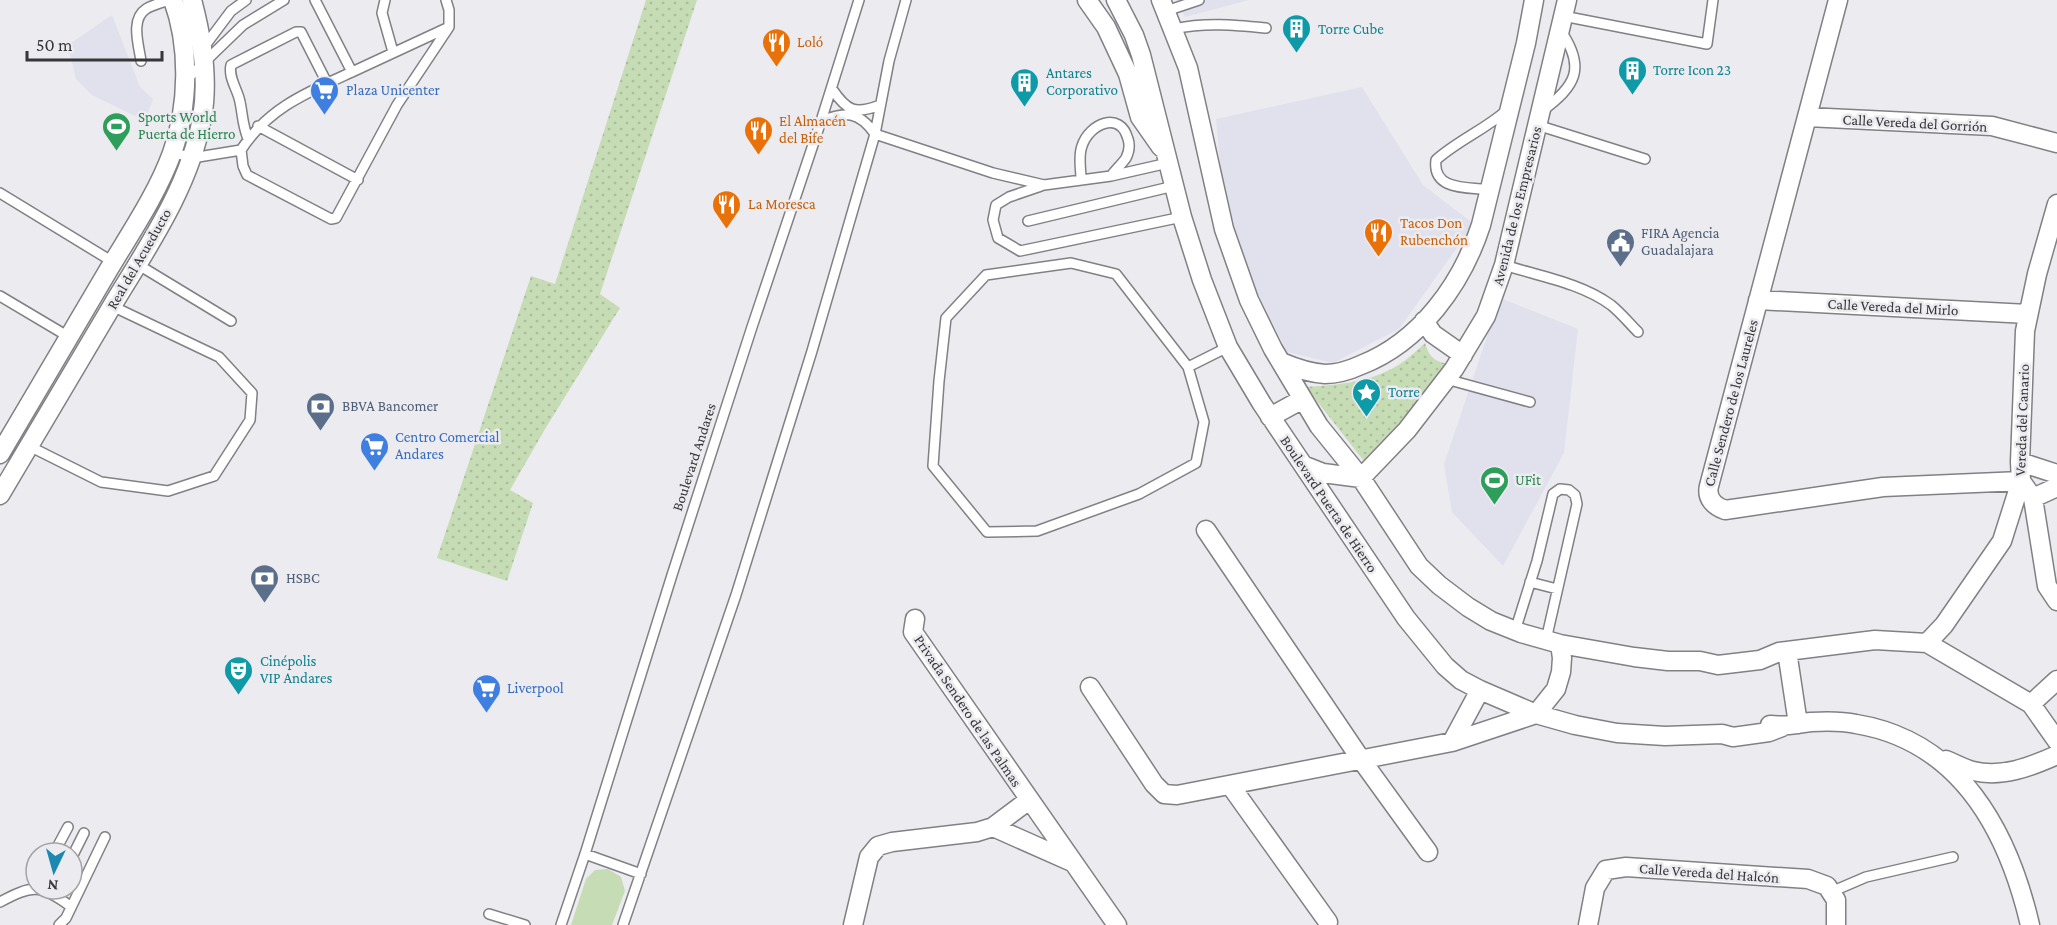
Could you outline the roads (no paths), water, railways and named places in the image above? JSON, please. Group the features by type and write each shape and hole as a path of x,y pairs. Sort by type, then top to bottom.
{"street":[{"name":"Real del Acueducto","path":"0,454 145,207 172,152 181,113 184,74 182,35 173,0"},
{"name":"Real del Acueducto","path":"0,495 165,216 192,158 202,117 205,90 203,55 192,0"},
{"path":"1087,0 1106,27 1128,74 1140,117 1167,158"},
{"name":"Boulevard Puerta de Hierro","path":"1116,0 1134,35 1141,55 1182,217 1202,280 1228,347 1270,417 1406,618 1446,666 1461,680 1536,714 1575,725 1617,732 1665,736 1722,734 1731,730 1767,724 1790,726 1832,721 1856,724 1891,734 1930,753"},
{"name":"Avenida de los Empresarios","path":"1281,362 1308,372 1327,374 1347,371 1369,362 1393,349 1413,333 1453,285 1473,250 1490,190 1534,0"},
{"name":"Calle Sendero de los Laureles","path":"1839,0 1707,492 1713,503 1725,510 1883,487 2021,481"},
{"path":"1164,5 1188,68 1224,229 1249,300 1281,362 1319,426 1361,478 1419,566 1439,585 1491,621 1515,631 1553,642 1634,657 1668,661 1700,661 1718,665 1760,660 1783,652 1875,640 1927,643 2031,704 2057,741"},
{"name":"Avenida de los Empresarios","path":"1361,478 1407,430 1463,355 1486,316 1504,265 1563,15"},
{"name":"Calle Vereda del Gorrión","path":"1807,117 1992,126 2057,143"},
{"name":"Vereda del Canario","path":"1927,643 1944,625 2002,541 2021,481 2025,331 2057,204"},
{"name":"Calle Vereda del Mirlo","path":"1758,300 2028,314"},
{"path":"1424,321 1434,334 1463,355"},
{"path":"1270,417 1303,399"},
{"path":"2020,462 2057,474"},
{"path":"1303,465 1323,472 1361,478"},
{"path":"2021,481 2033,498 2048,586 2057,601"},
{"path":"2033,498 2057,487"},
{"path":"1206,530 1360,758 1428,852"},
{"name":"Privada Sendero de las Palmas","path":"915,619 913,632 1116,925"},
{"path":"1090,687 1154,784 1164,794 1177,795 1452,742 1536,714 1556,689 1561,672 1562,658 1553,642"},
{"path":"1783,652 1790,726"},
{"path":"2031,704 2057,680"},
{"path":"1452,742 1480,690"},
{"path":"1930,753 1972,771 1996,773 2024,769 2057,755"},
{"path":"1930,753 1955,774 1988,813 2015,874 2030,925"},
{"path":"1230,785 1328,922"},
{"path":"853,925 869,857 878,846 892,842 977,832 993,827 1029,800"},
{"path":"993,827 1073,863"},
{"name":"Calle Vereda del Halcón","path":"1588,925 1595,888 1606,870 1626,867 1808,879 1827,886 1831,892"},
{"path":"1831,892 1836,900 1836,925"}],"lane":[{"path":"141,61 137,32 138,20 143,10 169,0"},
{"path":"184,74 203,55 231,11 246,0"},
{"path":"184,74 203,55 243,25 284,0"},
{"path":"315,0 351,72"},
{"path":"385,0 382,13 393,52"},
{"path":"446,0 449,10 449,27 376,140 358,180 336,219 331,219 248,176 241,150 258,126 276,111 327,83 449,27"},
{"name":"Boulevard Andares","path":"561,925 751,330 822,121 859,0"},
{"path":"624,925 736,595 815,339 875,134 889,61 906,0"},
{"path":"1164,5 1199,0"},
{"path":"1645,159 1539,118 1560,98 1573,79 1575,61 1563,15 1707,44 1713,0"},
{"path":"1174,28 1215,24 1266,28"},
{"path":"248,139 242,124 240,102 229,71 231,65 296,32 301,32 327,83"},
{"path":"832,89 845,107 859,111 880,105"},
{"path":"1490,190 1449,185 1438,176 1435,169 1436,160 1449,149 1492,124 1510,108"},
{"path":"822,121 847,114 859,117 875,134 993,173 1044,185"},
{"path":"1081,179 1081,148 1087,134 1106,123 1117,123 1126,130 1130,144 1127,157 1110,176"},
{"path":"258,126 358,180"},
{"path":"172,152 192,158 241,150"},
{"path":"1167,158 1110,176 1024,190 996,205 993,220 998,238 1020,250 1182,217"},
{"path":"1028,220 1174,186"},
{"path":"0,193 113,262"},
{"path":"1071,263 1116,274 1188,367 1204,422 1196,463 1139,494 1037,531 987,532 933,466 946,318 986,275 1071,263"},
{"path":"137,264 231,321"},
{"path":"1504,265 1575,287 1594,296 1611,305 1638,332"},
{"path":"0,296 69,337"},
{"path":"29,446 101,482 168,491 214,476 250,420 252,393 219,357 112,306"},
{"path":"1188,367 1228,347"},
{"path":"1446,379 1530,402"},
{"path":"1515,631 1553,494 1560,489 1569,490 1575,495 1577,504 1557,589 1553,642"},
{"path":"1530,582 1557,589"},
{"path":"60,841 68,827"},
{"path":"80,841 84,833"},
{"path":"59,925 66,918 105,837"},
{"path":"585,854 641,874"},
{"path":"1831,892 1866,877 1953,857"},
{"path":"0,902 24,890"},
{"path":"64,901 70,906"},
{"path":"489,914 525,925"}],"place":[{"name":"Torre Cube","path":"1297,54"},
{"name":"Loló","path":"776,68"},
{"name":"Torre Icon 23","path":"1632,96"},
{"name":"Antares Corporativo","path":"1025,108"},
{"name":"Plaza Unicenter","path":"325,116"},
{"name":"Sports World Puerta de Hierro","path":"117,152"},
{"name":"El Almacén del Bife","path":"758,156"},
{"name":"La Moresca","path":"727,230"},
{"name":"Tacos Don Rubenchón","path":"1379,258"},
{"name":"FIRA Agencia Guadalajara","path":"1620,268"},
{"name":"Torre","path":"1367,418"},
{"name":"BBVA Bancomer","path":"321,432"},
{"name":"Centro Comercial Andares","path":"374,472"},
{"name":"UFit","path":"1494,506"},
{"name":"HSBC","path":"265,604"},
{"name":"Cinépolis VIP Andares","path":"239,696"},
{"name":"Liverpool","path":"486,714"}]}
